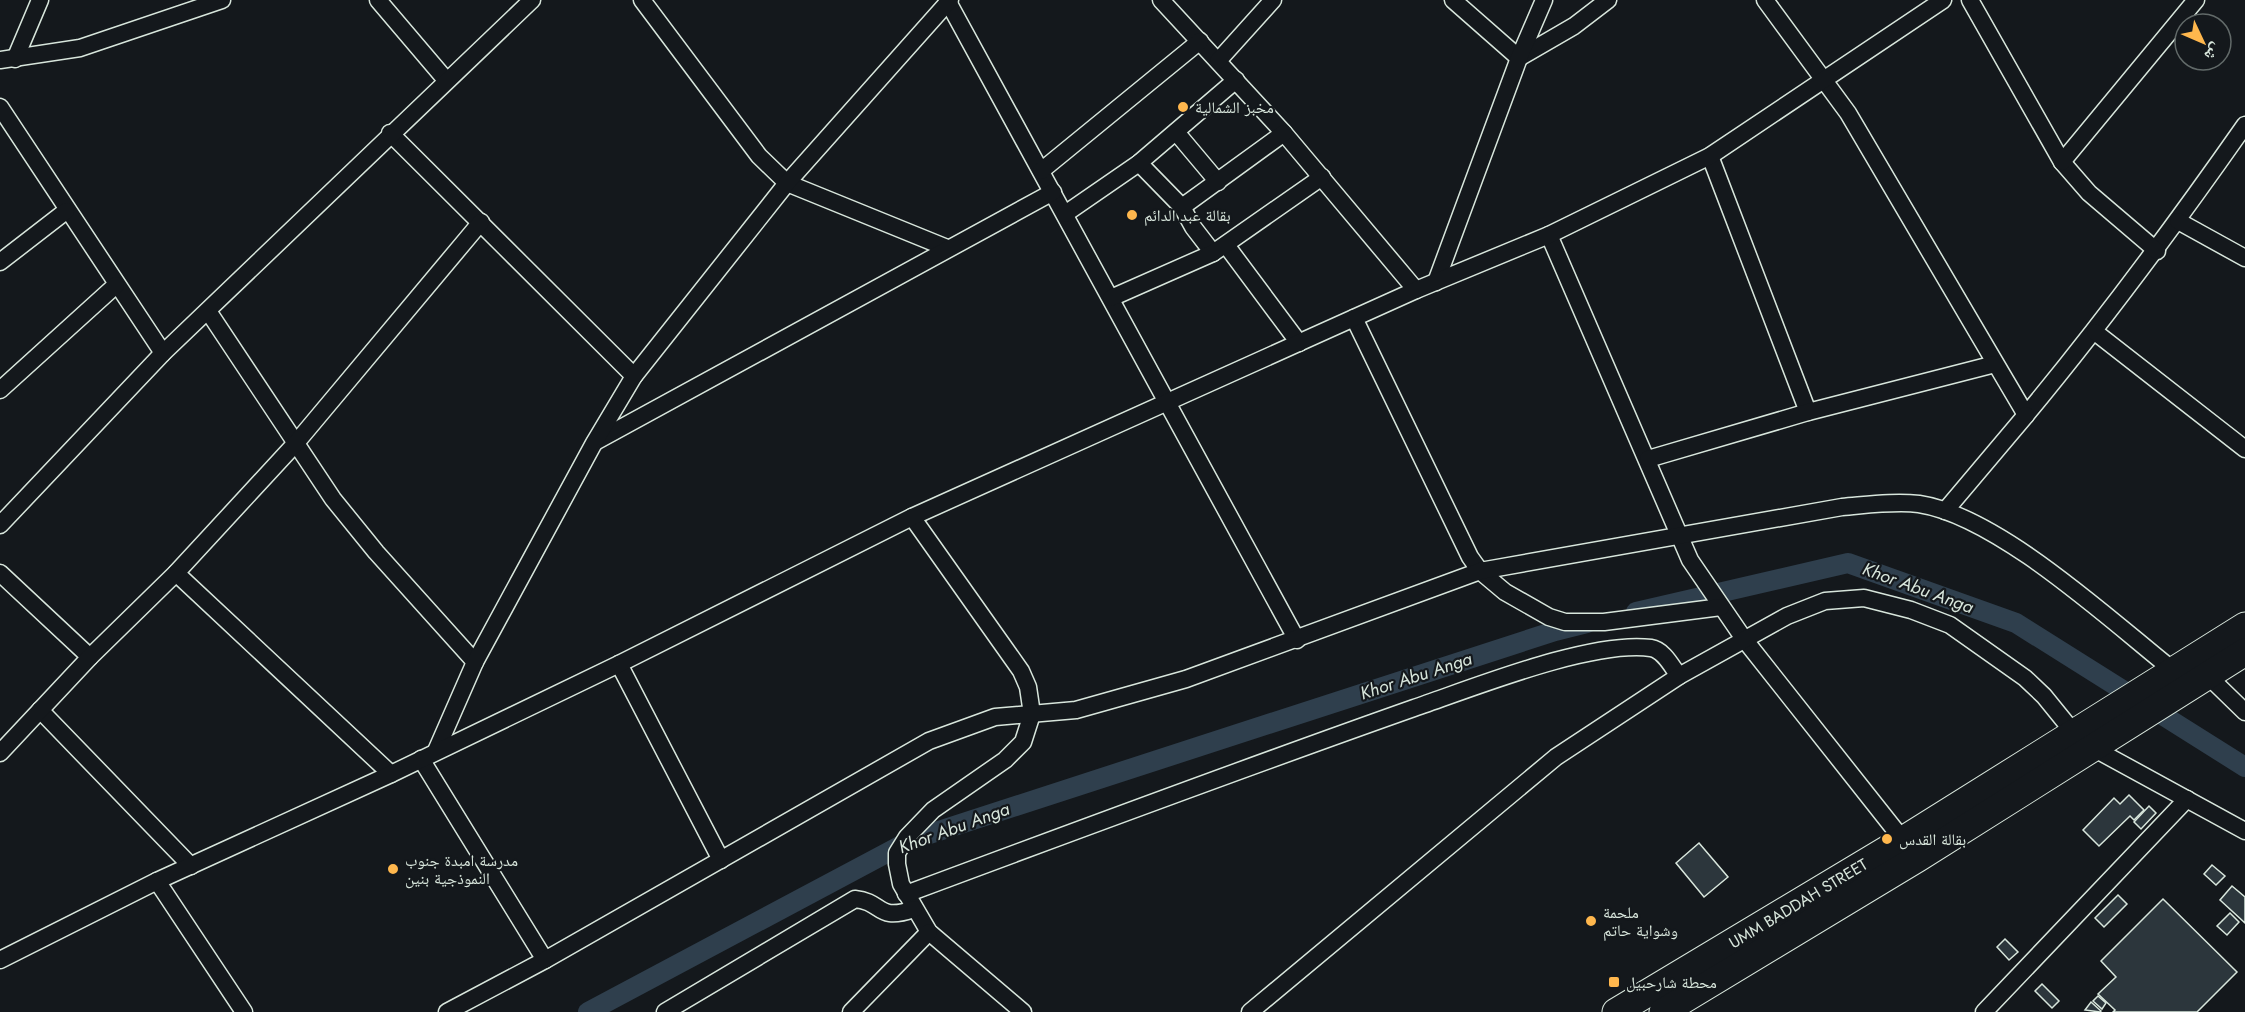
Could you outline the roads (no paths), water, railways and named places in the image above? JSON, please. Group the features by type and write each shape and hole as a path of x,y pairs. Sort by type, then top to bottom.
{"main road":[{"path":"2173,680 2245,626"},
{"path":"2173,680 2208,676 2245,652"},
{"name":"UMM BADDAH STREET","path":"1663,1012 1918,858 2173,680"},
{"name":"UMM BADDAH STREET","path":"1616,1012 1903,840 2092,735"}],"street":[{"path":"8,60 40,0"},
{"path":"8,60 80,48 203,3 222,0"},
{"path":"378,0 446,80"},
{"path":"0,525 163,353 390,133 532,0"},
{"path":"642,0 759,156 786,183 947,248"},
{"path":"1161,0 1284,133 1416,290"},
{"path":"1218,61 1273,0"},
{"path":"1453,0 1519,58"},
{"path":"1436,282 1519,58 1544,0"},
{"path":"1519,58 1574,26 1608,0"},
{"path":"1765,0 1826,81 1862,134 2026,415"},
{"path":"0,960 157,881 391,774 619,664 912,517 1416,290 1549,235 1710,156 1826,81 1943,0"},
{"path":"1970,0 2062,162 2089,193 2157,250"},
{"path":"2062,162 2196,0"},
{"path":"436,751 475,662 594,443 634,376 786,183 948,1 1297,640"},
{"path":"1041,171 1200,41"},
{"path":"1065,214 1139,162 1236,80"},
{"path":"0,107 66,211 163,353"},
{"path":"1945,511 2095,332 2157,250 2245,125"},
{"path":"1176,132 1218,182"},
{"path":"390,133 634,376"},
{"path":"1182,207 1284,133"},
{"path":"1710,156 1808,412"},
{"path":"1139,162 1182,207 1193,227 1220,249 1299,343"},
{"path":"1111,298 1220,249 1322,177"},
{"path":"594,443 1053,192"},
{"path":"0,262 66,211"},
{"path":"2178,221 2245,258"},
{"path":"0,753 90,657 176,573 296,443 481,222"},
{"path":"1549,235 1648,459 1677,535 1702,580 1744,639 1903,840"},
{"path":"0,390 116,285"},
{"path":"208,311 356,528 475,662"},
{"path":"1354,318 1470,557 1480,572 1525,604 1565,622 1604,622 1721,607"},
{"path":"2095,332 2245,449"},
{"path":"1648,459 1808,412 1995,364"},
{"path":"447,1012 546,960 929,741 995,717 1056,713 1096,705 1186,679 1480,572 1842,507 1895,503 1920,504 1945,511 2001,538 2064,583 2173,680"},
{"path":"912,517 1021,671 1028,687 1032,714 1029,729 1016,751 933,810 907,837 897,853 901,884 929,932 1023,1012"},
{"path":"0,573 90,657"},
{"path":"176,573 391,774"},
{"path":"1250,1012 1556,757 1679,676 1744,639 1786,616 1840,598 1864,598 1911,610 1950,625 2025,678 2092,735 2187,799 2245,831"},
{"path":"665,1012 855,898 896,915 910,902 1277,756 1534,668 1617,649 1652,649 1663,655 1679,676"},
{"path":"619,664 721,860"},
{"path":"2208,676 2245,712"},
{"path":"40,710 191,866"},
{"path":"421,759 546,960"},
{"path":"1984,1012 2187,799"},
{"path":"157,881 244,1012"},
{"path":"851,1012 929,932"}],"waterway":[{"name":"Khor Abu Anga","path":"1636,612 1848,563 2016,623 2245,767"},
{"name":"Khor Abu Anga","path":"588,1012 911,840 1555,631 1587,623"}],"place":[{"name":"مخبز الشمالية","path":"1183,107"},
{"name":"بقالة عبد الدائم","path":"1132,215"},
{"name":"بقالة القدس","path":"1887,839"},
{"name":"مدرسة امبدة جنوب النموذجية بنين","path":"393,869"},
{"name":"ملحمة وشواية حاتم","path":"1591,921"},
{"name":"محطة شارحبيل","path":"1614,982"}]}
